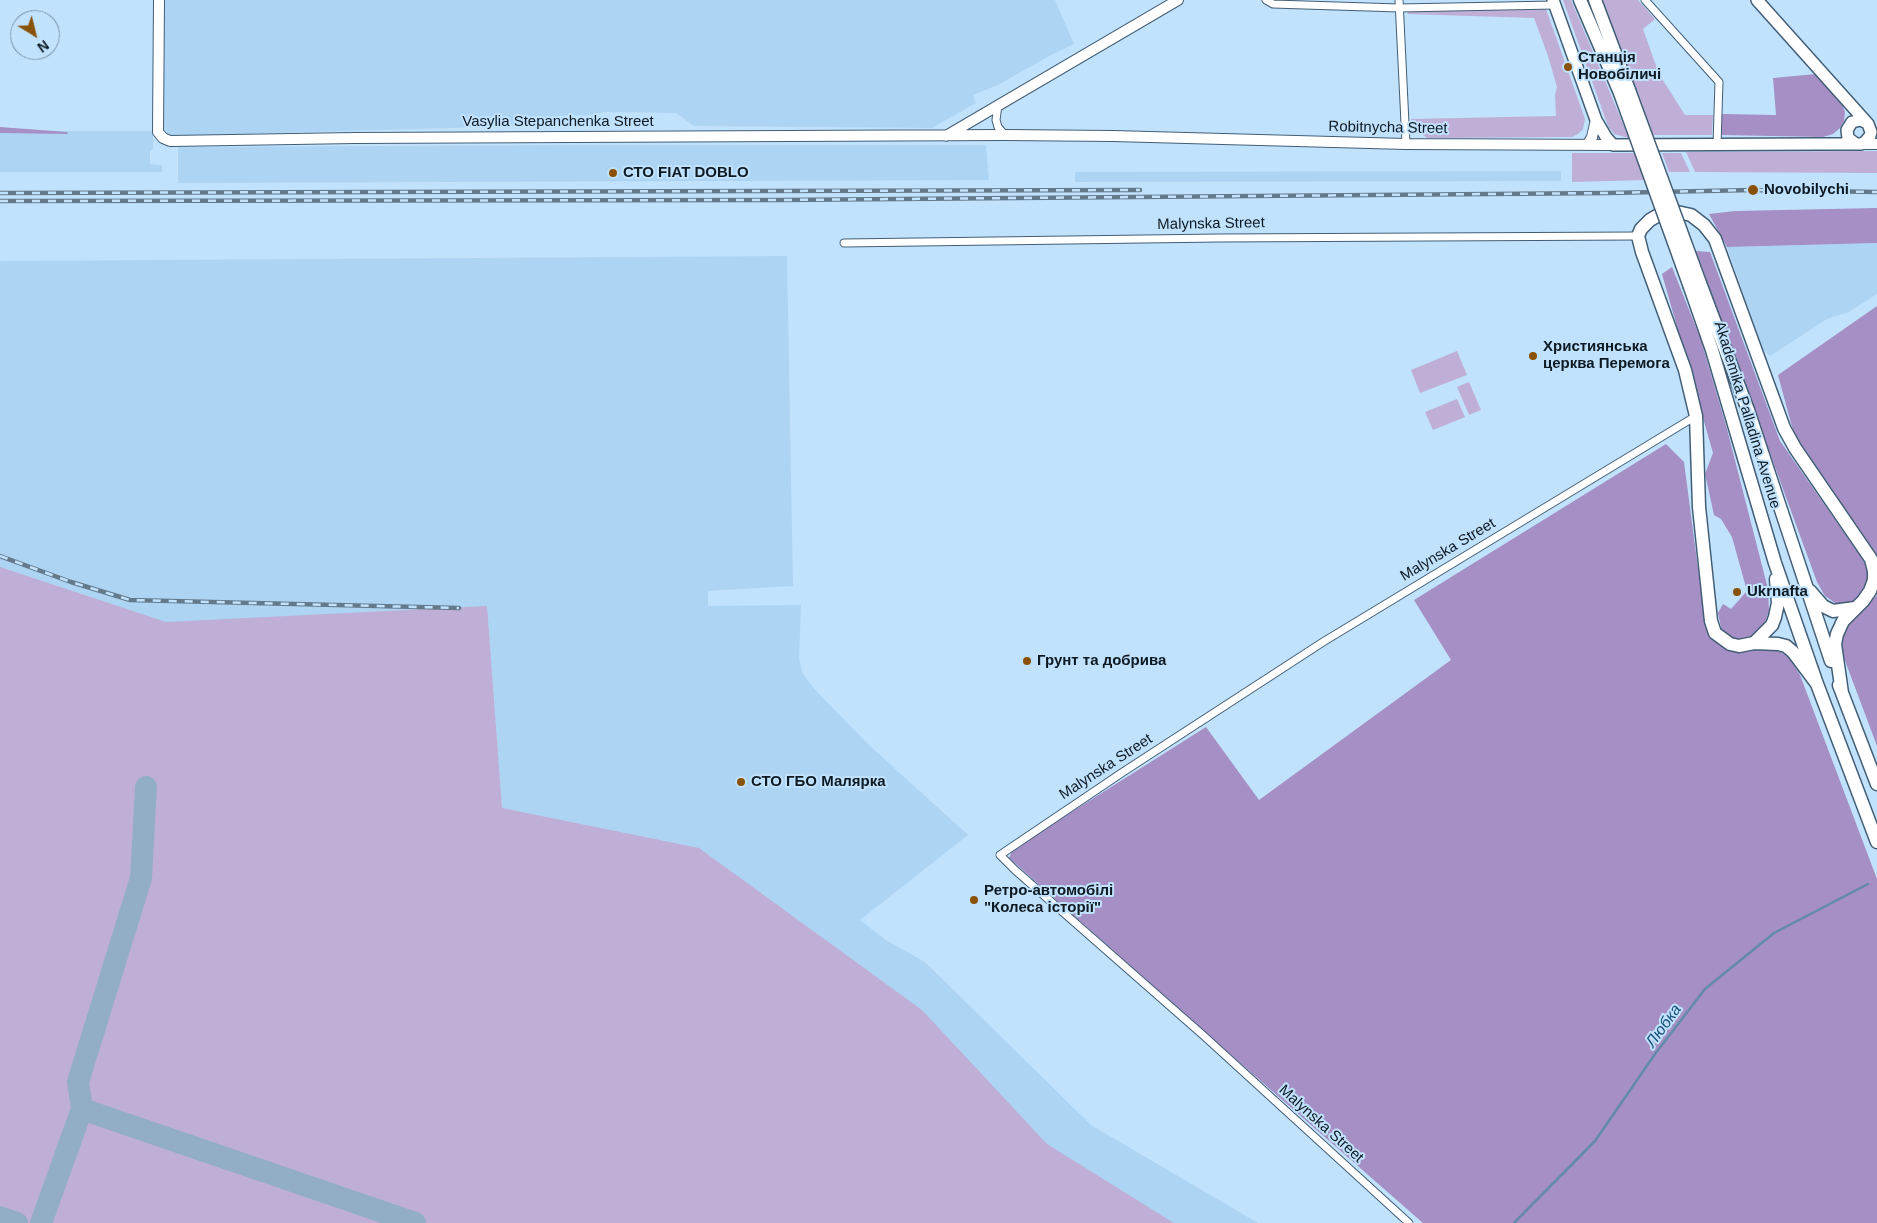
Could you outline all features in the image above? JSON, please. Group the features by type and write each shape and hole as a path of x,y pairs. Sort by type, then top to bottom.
{"highway":[{"name":"Akademika Palladina Avenue","path":"1580,0 1625,92"},
{"name":"Akademika Palladina Avenue","path":"1595,0 1625,92 1695,285 1748,410 1842,693 1877,784"},
{"path":"1817,684 1793,652 1786,646 1754,643 1739,646 1730,644 1715,633 1711,622 1700,508 1696,416 1686,370 1642,252 1638,236 1641,229 1650,220 1662,213 1677,212 1691,215 1704,225 1715,239 1784,428 1795,448 1870,559 1874,570 1874,580 1870,591 1843,621 1837,634 1835,644 1842,693"},
{"name":"Akademika Palladina Avenue","path":"1695,285 1775,563 1817,684 1877,842"},
{"path":"1754,643 1772,625 1775,617 1778,603 1775,563"},
{"path":"1804,581 1813,596 1823,606 1833,611 1855,608"}],"main road":[{"path":"1757,0 1872,130"},
{"path":"1554,3 1596,120 1613,145"},
{"path":"1851,104 1848,138 1859,144 1868,139 1872,130"},
{"path":"1830,144 1841,137 1856,120 1872,130"},
{"name":"Robitnycha Street","path":"1613,145 1859,144"}],"street":[{"name":"Vasylia Stepanchenka Street","path":"159,0 158,132 163,138 170,141 374,138 945,137"},
{"path":"945,137 1178,0"},
{"path":"1266,0 1273,4 1554,3"},
{"path":"1645,0 1719,82 1717,145"},
{"path":"1399,4 1406,144"},
{"path":"998,105 996,120 998,127 1005,136"},
{"path":"1588,144 1592,137 1596,120"},
{"name":"Robitnycha Street","path":"945,137 1113,136 1406,144 1613,145"},
{"path":"1859,144 1877,144"},
{"name":"Malynska Street","path":"844,243 1228,238 1638,236"},
{"name":"Malynska Street","path":"1409,1223 1204,1036 1000,855 1115,777 1323,642 1696,416"}],"shaded area":[{"path":"162,0 1055,0 1074,44 998,85 973,95 976,103 932,128 694,126 676,113 606,112 590,115 556,116 556,125 171,136 164,129"},
{"path":"1563,0 1571,0 1629,138 1614,134 1608,126"},
{"path":"1601,0 1638,0 1655,19 1643,29 1659,74 1685,115 1713,115 1712,135 1653,135"},
{"path":"1546,9 1585,119 1583,129 1578,134 1572,137 1427,138 1415,129 1411,119 1556,116 1555,95 1557,87 1534,18 1408,14 1409,10"},
{"path":"1816,74 1842,104 1845,112 1844,121 1833,134 1823,137 1722,135 1722,114 1776,115 1773,78"},
{"path":"0,127 67,132 68,134 0,133"},
{"path":"0,131 153,131 153,149 150,151 150,164 162,165 162,172 0,172"},
{"path":"986,145 989,180 178,183 178,147"},
{"path":"1877,151 1877,173 1695,172 1686,152"},
{"path":"1572,153 1636,153 1647,180 1572,182"},
{"path":"1662,153 1681,153 1690,172 1669,172"},
{"path":"1561,171 1561,181 1075,182 1075,172"},
{"path":"1877,208 1877,243 1727,247 1709,214 1735,211"},
{"path":"1877,243 1877,294 1849,312 1827,319 1770,356 1763,350 1727,247"},
{"path":"1696,251 1710,252 1780,441 1864,561 1870,579 1862,596 1853,603 1838,605 1825,596 1817,582"},
{"path":"787,256 793,586 708,591 708,606 801,605 799,659 803,674 818,693 870,746 968,835 860,920 886,940 925,962 1091,1125 1258,1223 0,1223 0,261"},
{"path":"1672,267 1701,340 1727,429 1768,589 1769,611 1763,627 1755,635 1743,640 1727,639 1722,632 1718,613 1723,604 1731,609 1747,591 1732,537 1721,519 1714,515 1705,474 1713,453 1662,274"},
{"path":"1877,306 1877,556 1794,434 1778,375"},
{"path":"1457,351 1467,375 1420,393 1411,370"},
{"path":"1469,382 1481,410 1469,415 1457,387"},
{"path":"1457,399 1465,417 1433,430 1425,412"},
{"path":"1666,444 1684,462 1705,622 1712,637 1721,646 1733,652 1767,649 1781,652 1790,659 1800,675 1877,879 1877,1223 1423,1223 1009,858 1013,849 1206,727 1259,800 1451,660 1414,600"},
{"path":"0,567 166,622 487,606 502,808 699,848 922,1010 1047,1144 1174,1223 0,1223"},
{"path":"1877,595 1877,746 1841,650 1841,637 1846,624 1861,613"}],"waterway":[{"name":"Любка","path":"1514,1223 1595,1141 1655,1054 1705,989 1774,933 1868,884"}],"taxiway":[{"path":"41,1223 82,1109 78,1082 141,878 146,787"},
{"path":"82,1109 415,1223"},
{"path":"0,1217 17,1223"}],"railway":[{"path":"0,193 1140,190"},
{"path":"0,201 781,200 1609,193 1753,190 1877,192"},
{"path":"0,556 71,582 130,600 459,608"}],"place":[{"name":"Станція Новобіличі","path":"1568,67"},
{"name":"СТО FIAT DOBLO","path":"613,173"},
{"name":"Novobilychi","path":"1753,190"},
{"name":"Християнська церква Перемога","path":"1533,356"},
{"name":"Ukrnafta","path":"1737,592"},
{"name":"Грунт та добрива","path":"1027,661"},
{"name":"СТО ГБО Малярка","path":"741,782"},
{"name":"Ретро-автомобілі \"Колеса історії\"","path":"974,900"}]}
